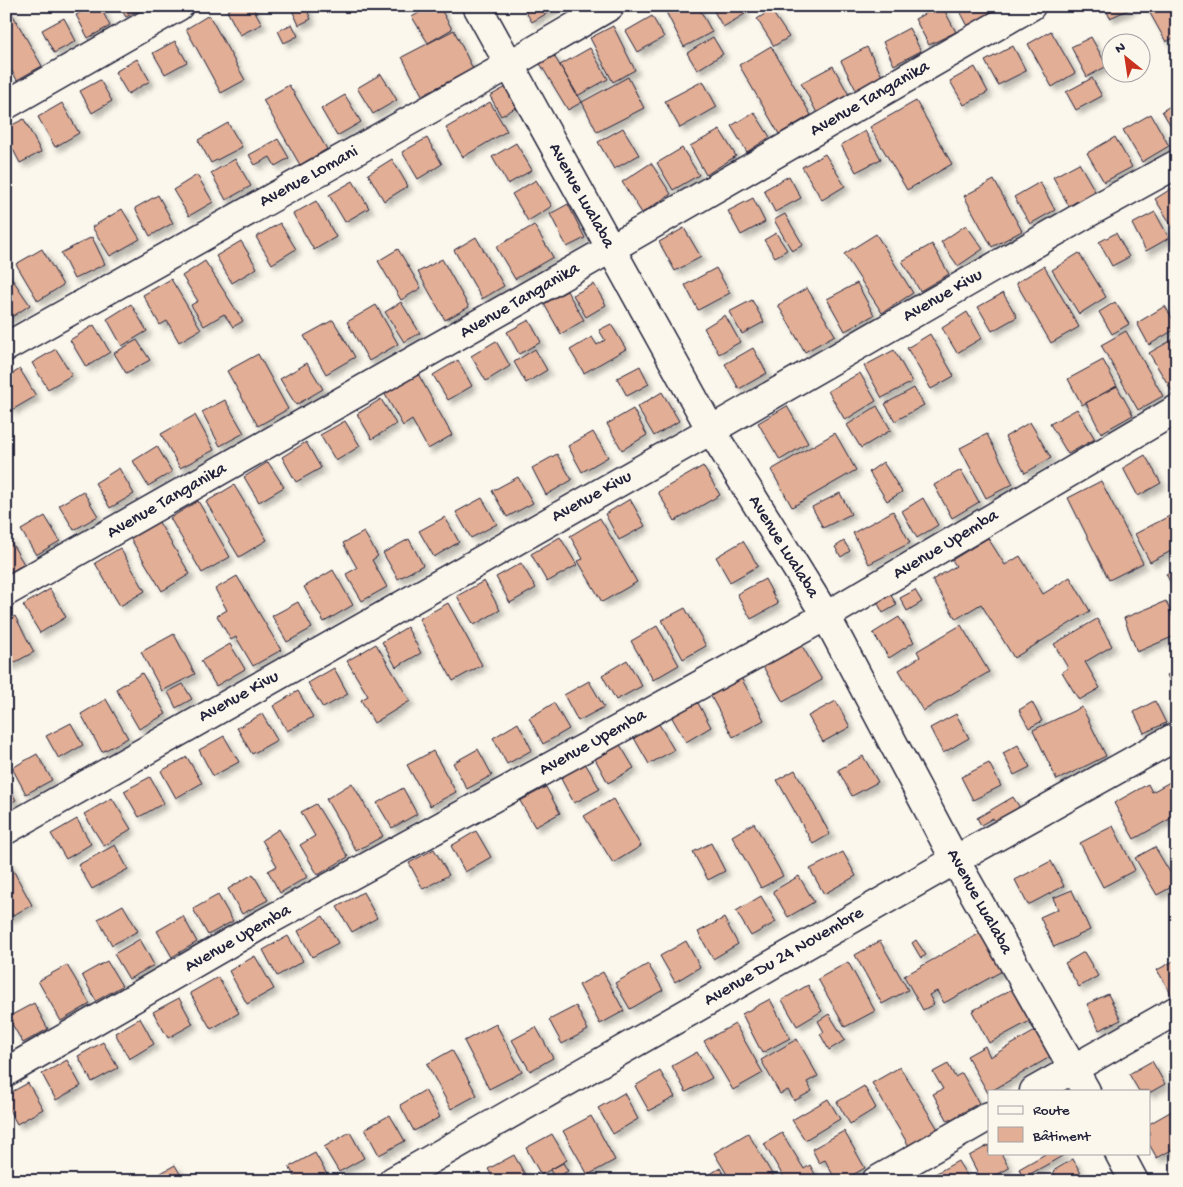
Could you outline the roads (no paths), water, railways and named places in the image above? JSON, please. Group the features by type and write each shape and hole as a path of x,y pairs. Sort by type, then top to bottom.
{"street":[{"path":"6,105 179,6"},
{"name":"Avenue Lualaba","path":"476,6 711,430 826,616 955,860 1080,1079"},
{"name":"Avenue Lomani","path":"6,347 510,65 610,6"},
{"name":"Avenue Tanganika","path":"6,592 610,249 1031,6"},
{"name":"Avenue Kivu","path":"6,830 711,430 1093,210 1177,164"},
{"name":"Avenue Upemba","path":"6,1072 264,923 826,616 1177,409"},
{"name":"Avenue Du 24 Novembre","path":"393,1181 955,860 1177,736"},
{"path":"1038,1090 1080,1079 1177,1010"},
{"path":"876,1181 988,1117"},
{"path":"1120,1154 1134,1181"}]}
